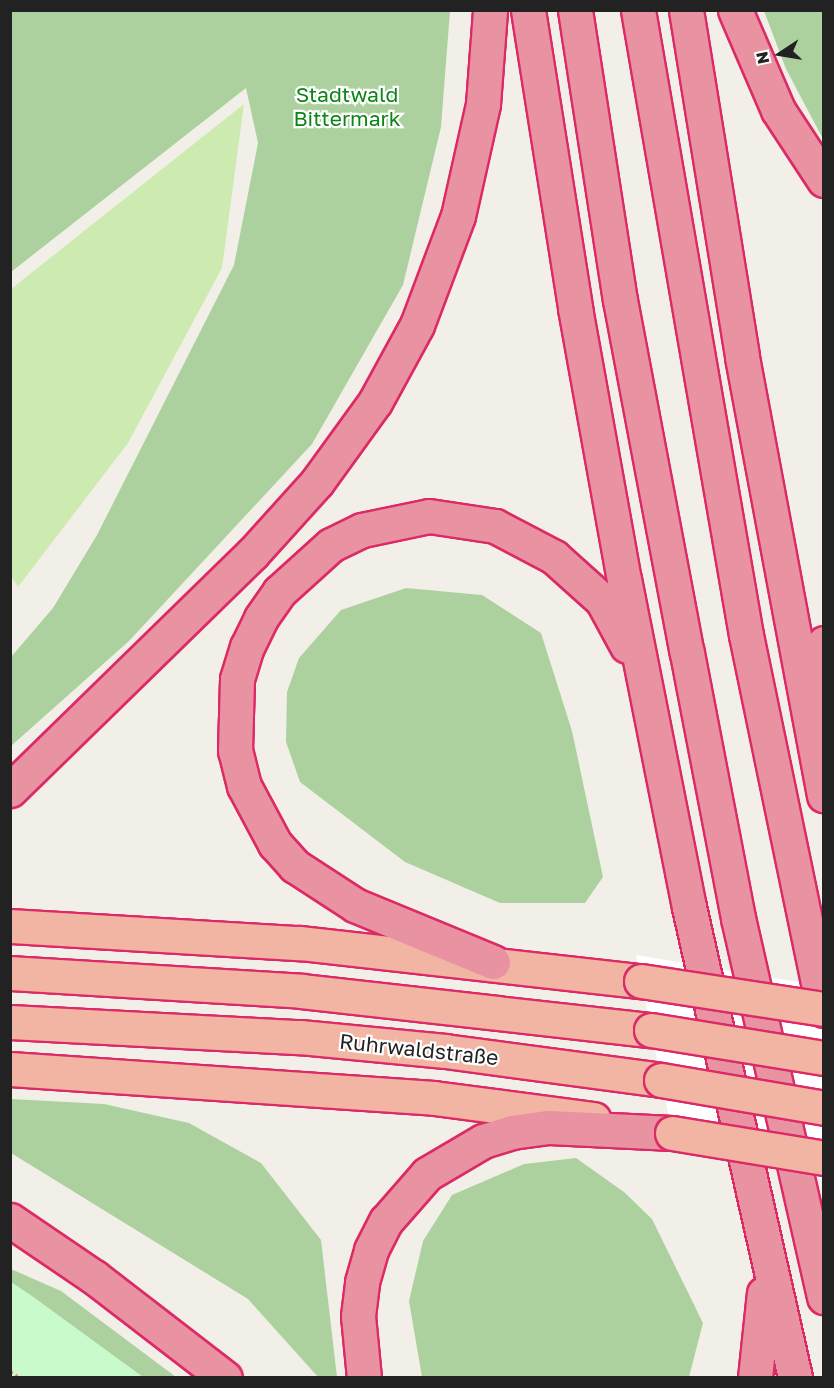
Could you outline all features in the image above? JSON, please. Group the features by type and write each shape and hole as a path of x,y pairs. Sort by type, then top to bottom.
{"highway":[{"path":"10,790 252,555 317,482 375,402 417,325 458,216 483,104 490,10"},
{"path":"528,10 574,308 653,724 758,1219 795,1377"},
{"path":"575,10 620,300 738,918 824,1297"},
{"path":"10,926 300,943 493,962 641,981 824,1010 746,635 638,10"},
{"path":"686,10 742,357 824,795"},
{"path":"735,10 778,111 824,180"},
{"path":"493,962 355,905 295,866 275,844 244,786 235,751 237,679 261,618 303,566 331,545 362,530 429,516 495,526 554,557 602,600 630,651 653,724"},
{"path":"824,643 820,693 824,771"},
{"path":"10,973 301,991 651,1030 824,1058"},
{"name":"Ruhrwaldstraße","path":"10,1022 300,1037 444,1051 661,1080 824,1107"},
{"path":"10,1069 434,1098 549,1110 824,1158"},
{"path":"364,1377 358,1317 362,1282 371,1250 386,1221 427,1174 483,1141 512,1132 549,1127 672,1133"},
{"path":"755,1377 765,1300 758,1219"},
{"path":"10,1220 94,1277 225,1377"}],"path":[{"path":"10,1372 19,1377"}],"green space":[{"name":"Stadtwald Bittermark","path":"11,10 450,11 441,127 403,285 312,444 129,641 11,746 11,657 53,608 97,535 234,265 258,143 246,88 11,272"},
{"path":"764,11 823,11 823,139 786,69"},
{"path":"244,104 222,268 128,443 18,587 10,575 11,289"},
{"path":"406,588 482,595 541,633 572,731 603,877 585,903 500,903 405,862 300,782 286,742 287,692 299,658 341,610"},
{"path":"11,1099 104,1104 189,1123 261,1163 321,1240 337,1377 318,1377 248,1299 11,1153"},
{"path":"576,1158 624,1192 652,1219 703,1323 689,1377 422,1377 409,1301 423,1241 452,1195 524,1164"},
{"path":"11,1269 61,1291 176,1377 11,1378"},
{"path":"11,1282 32,1296 143,1377 11,1377"}],"pier":[{"path":"636,955 823,986 823,1179 676,1152"}]}
